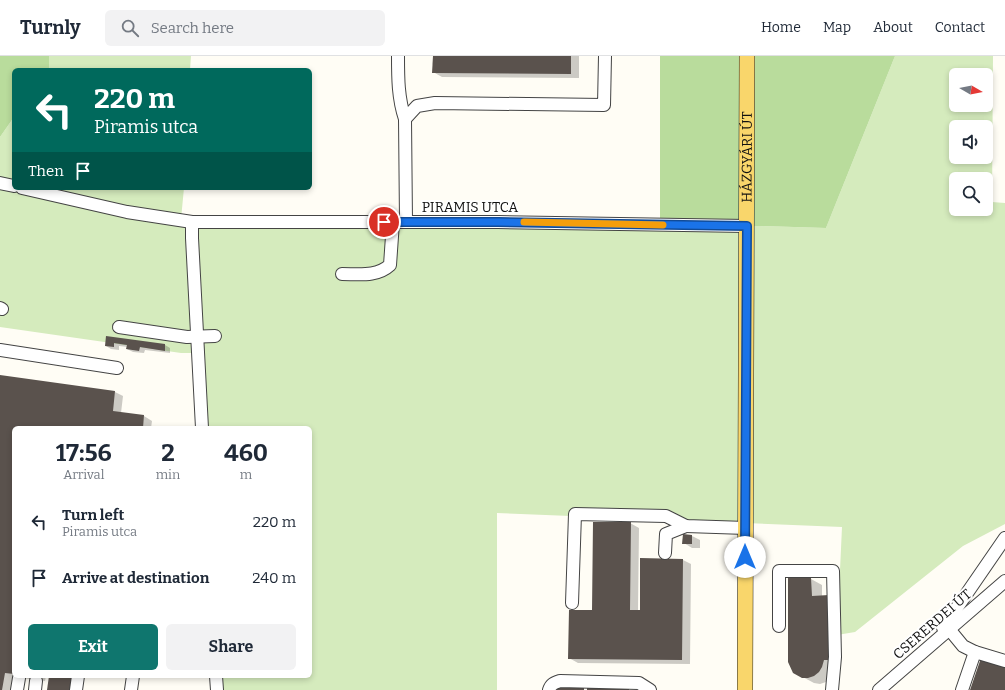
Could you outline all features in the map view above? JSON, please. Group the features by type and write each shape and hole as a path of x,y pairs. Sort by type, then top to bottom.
{"main road":[{"name":"HÁZGYÁRI ÚT","path":"745,690 748,56"}],"street":[{"path":"398,56 398,84 401,106 405,119 406,222"},
{"path":"405,119 417,106 435,103 604,105 605,56"},
{"path":"0,183 12,186"},
{"name":"PIRAMIS UTCA","path":"31,190 127,212 192,222 506,222 747,226"},
{"path":"192,222 202,426"},
{"path":"342,274 376,273 384,270 390,265 393,222"},
{"path":"120,327 187,338 214,336"},
{"path":"0,350 117,368"},
{"path":"572,603 575,514 666,516 686,526"},
{"path":"665,553 666,534 686,526 746,528"},
{"path":"930,647 1005,538"},
{"path":"779,626 780,571 833,571 835,657 832,690"},
{"name":"CSERERDEI ÚT","path":"879,690 1005,581"},
{"path":"949,629 963,646 975,652 1005,661"},
{"path":"962,690 975,652"},
{"path":"76,690 78,678"},
{"path":"131,690 133,678"},
{"path":"216,678 217,690"},
{"path":"549,690 550,686 560,681 639,683 650,690"}],"green space":[{"path":"0,56 49,56 49,68 12,68 12,120 0,137"},
{"path":"49,56 191,56 190,68 49,68"},
{"path":"660,56 895,56 826,228 660,223"},
{"path":"895,56 993,56 993,68 949,68 949,112 993,112 993,120 949,120 949,164 992,164 992,172 949,172 949,216 993,216 993,202 1005,203 1005,524 963,546 855,632 837,635 842,527 497,513 497,690 218,690 217,678 312,678 312,426 204,426 199,353 181,353 0,327 0,137 12,120 12,190 184,190 181,219 660,223 826,228"}],"building":[{"path":"433,56 571,56 571,74 432,73"},
{"path":"106,336 165,344 165,351 140,347 139,351 126,349 127,345 114,343 114,347 105,346"},
{"path":"0,375 115,391 113,411 144,415 143,426 12,426 12,674 5,673 2,690 0,690"},
{"path":"593,522 631,522 630,610 640,610 640,558 683,559 682,660 568,659 569,610 592,610"},
{"path":"683,534 692,535 692,544 682,544"},
{"path":"788,577 811,578 812,596 829,595 830,660 824,660 819,672 808,678 802,678 793,673 788,662"},
{"path":"981,658 1005,666 1005,690 970,690"},
{"path":"49,678 75,678 74,690 47,690"},
{"path":"555,687 584,687 584,690 555,690"},
{"path":"587,688 629,688 629,690 587,690"}],"slow traffic":[{"path":"524,222 663,225"}],"route":[{"path":"384,222 498,222 747,226 745,557"}]}
